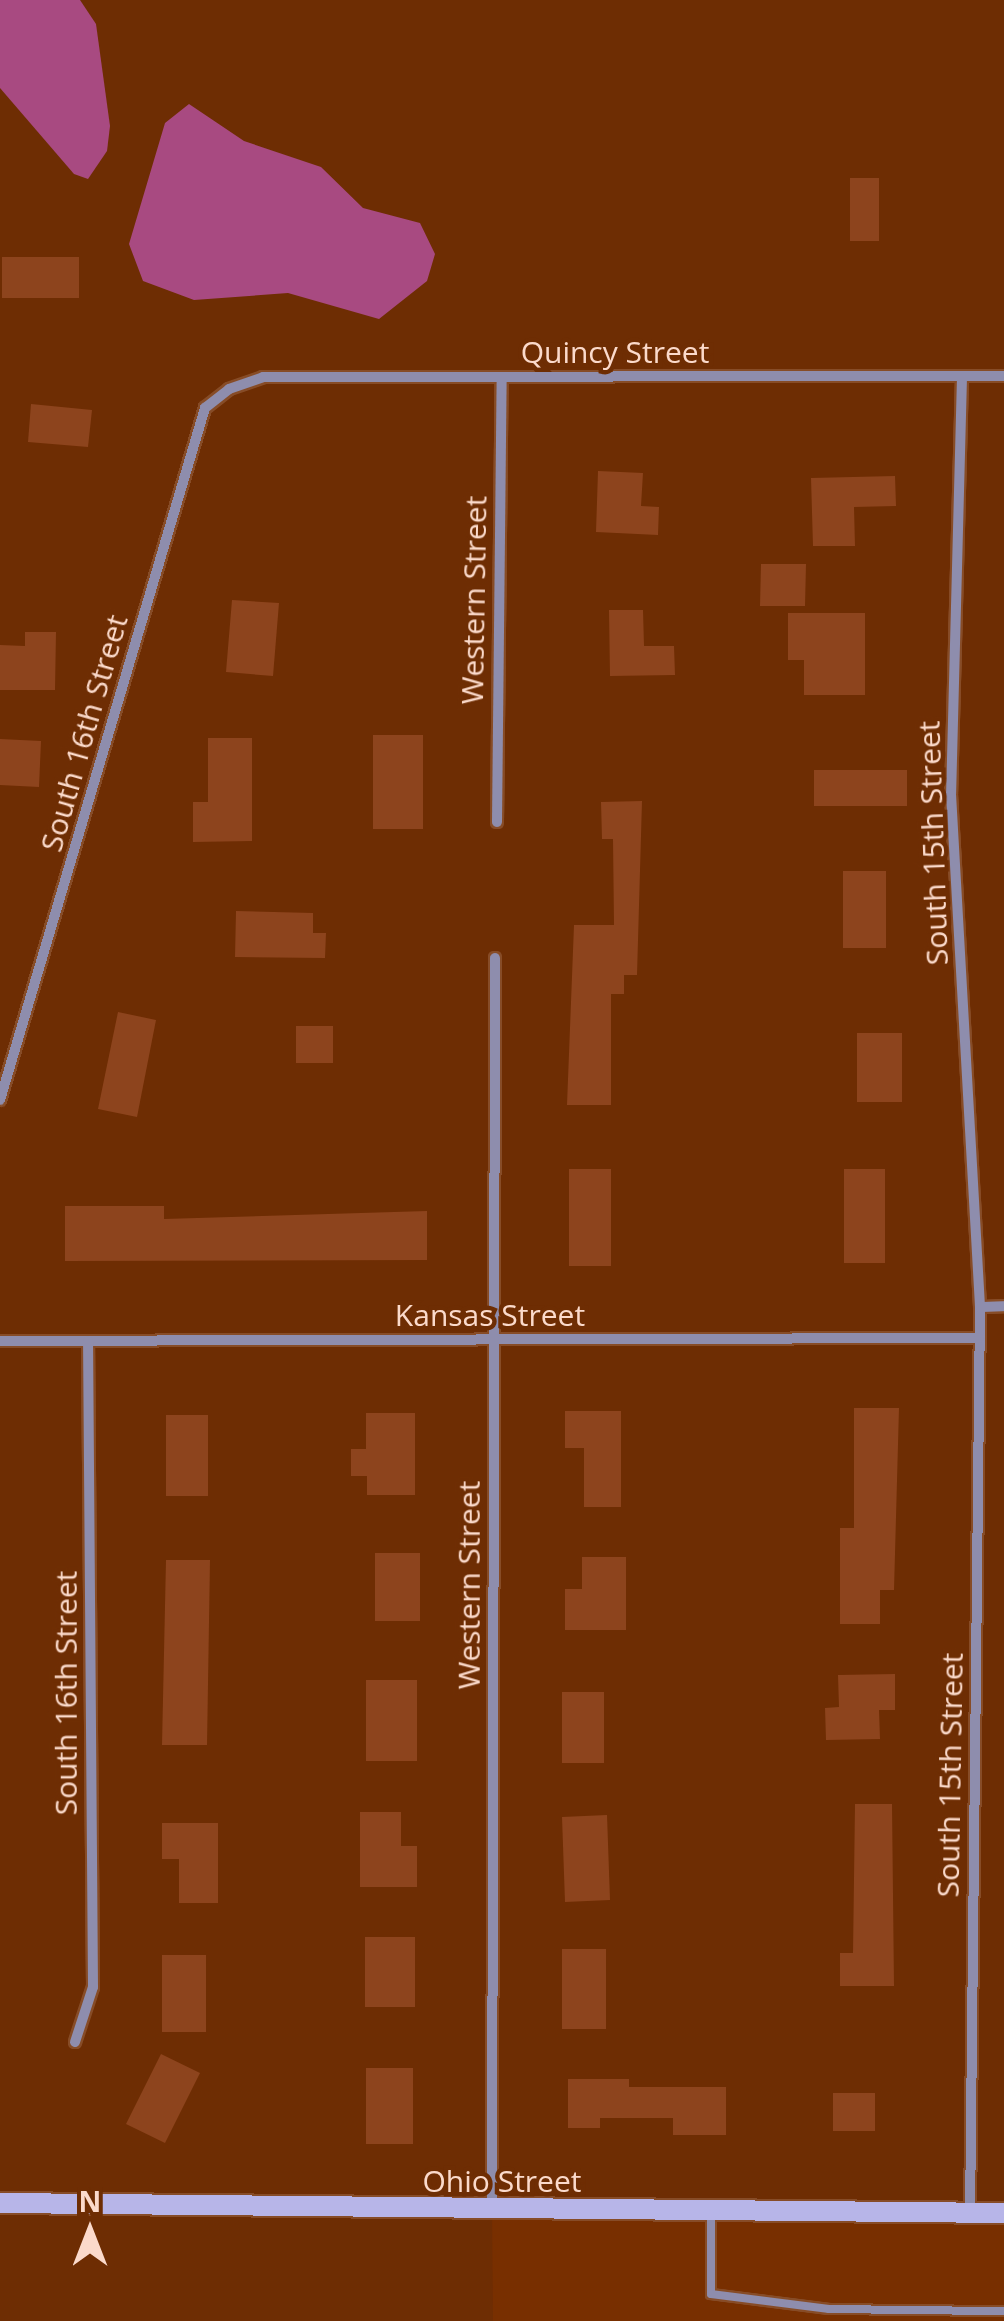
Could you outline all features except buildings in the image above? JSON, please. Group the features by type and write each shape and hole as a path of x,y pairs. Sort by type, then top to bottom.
{"street":[{"name":"South 15th Street","path":"962,376 951,794 980,1306 970,2213"},
{"name":"Quincy Street","path":"229,389 262,377 1004,376"},
{"name":"Western Street","path":"497,822 502,378"},
{"name":"South 16th Street","path":"0,1100 205,408 229,389"},
{"name":"Western Street","path":"492,2212 495,958"},
{"path":"980,1306 1004,1306"},
{"name":"Kansas Street","path":"0,1341 980,1338"},
{"name":"South 16th Street","path":"75,2042 93,1987 88,1341"},
{"name":"Ohio Street","path":"0,2203 492,2212 1004,2212"}],"lane":[{"path":"711,2212 711,2294 830,2309 1004,2310"}],"shaded area":[{"path":"0,0 80,0 96,24 110,126 107,151 88,179 74,174 0,88"},
{"path":"189,104 244,141 321,167 363,208 420,223 435,254 427,281 379,319 288,293 194,300 143,281 129,244 165,123"},
{"path":"492,2212 1004,2213 1004,2321 493,2321"}]}
